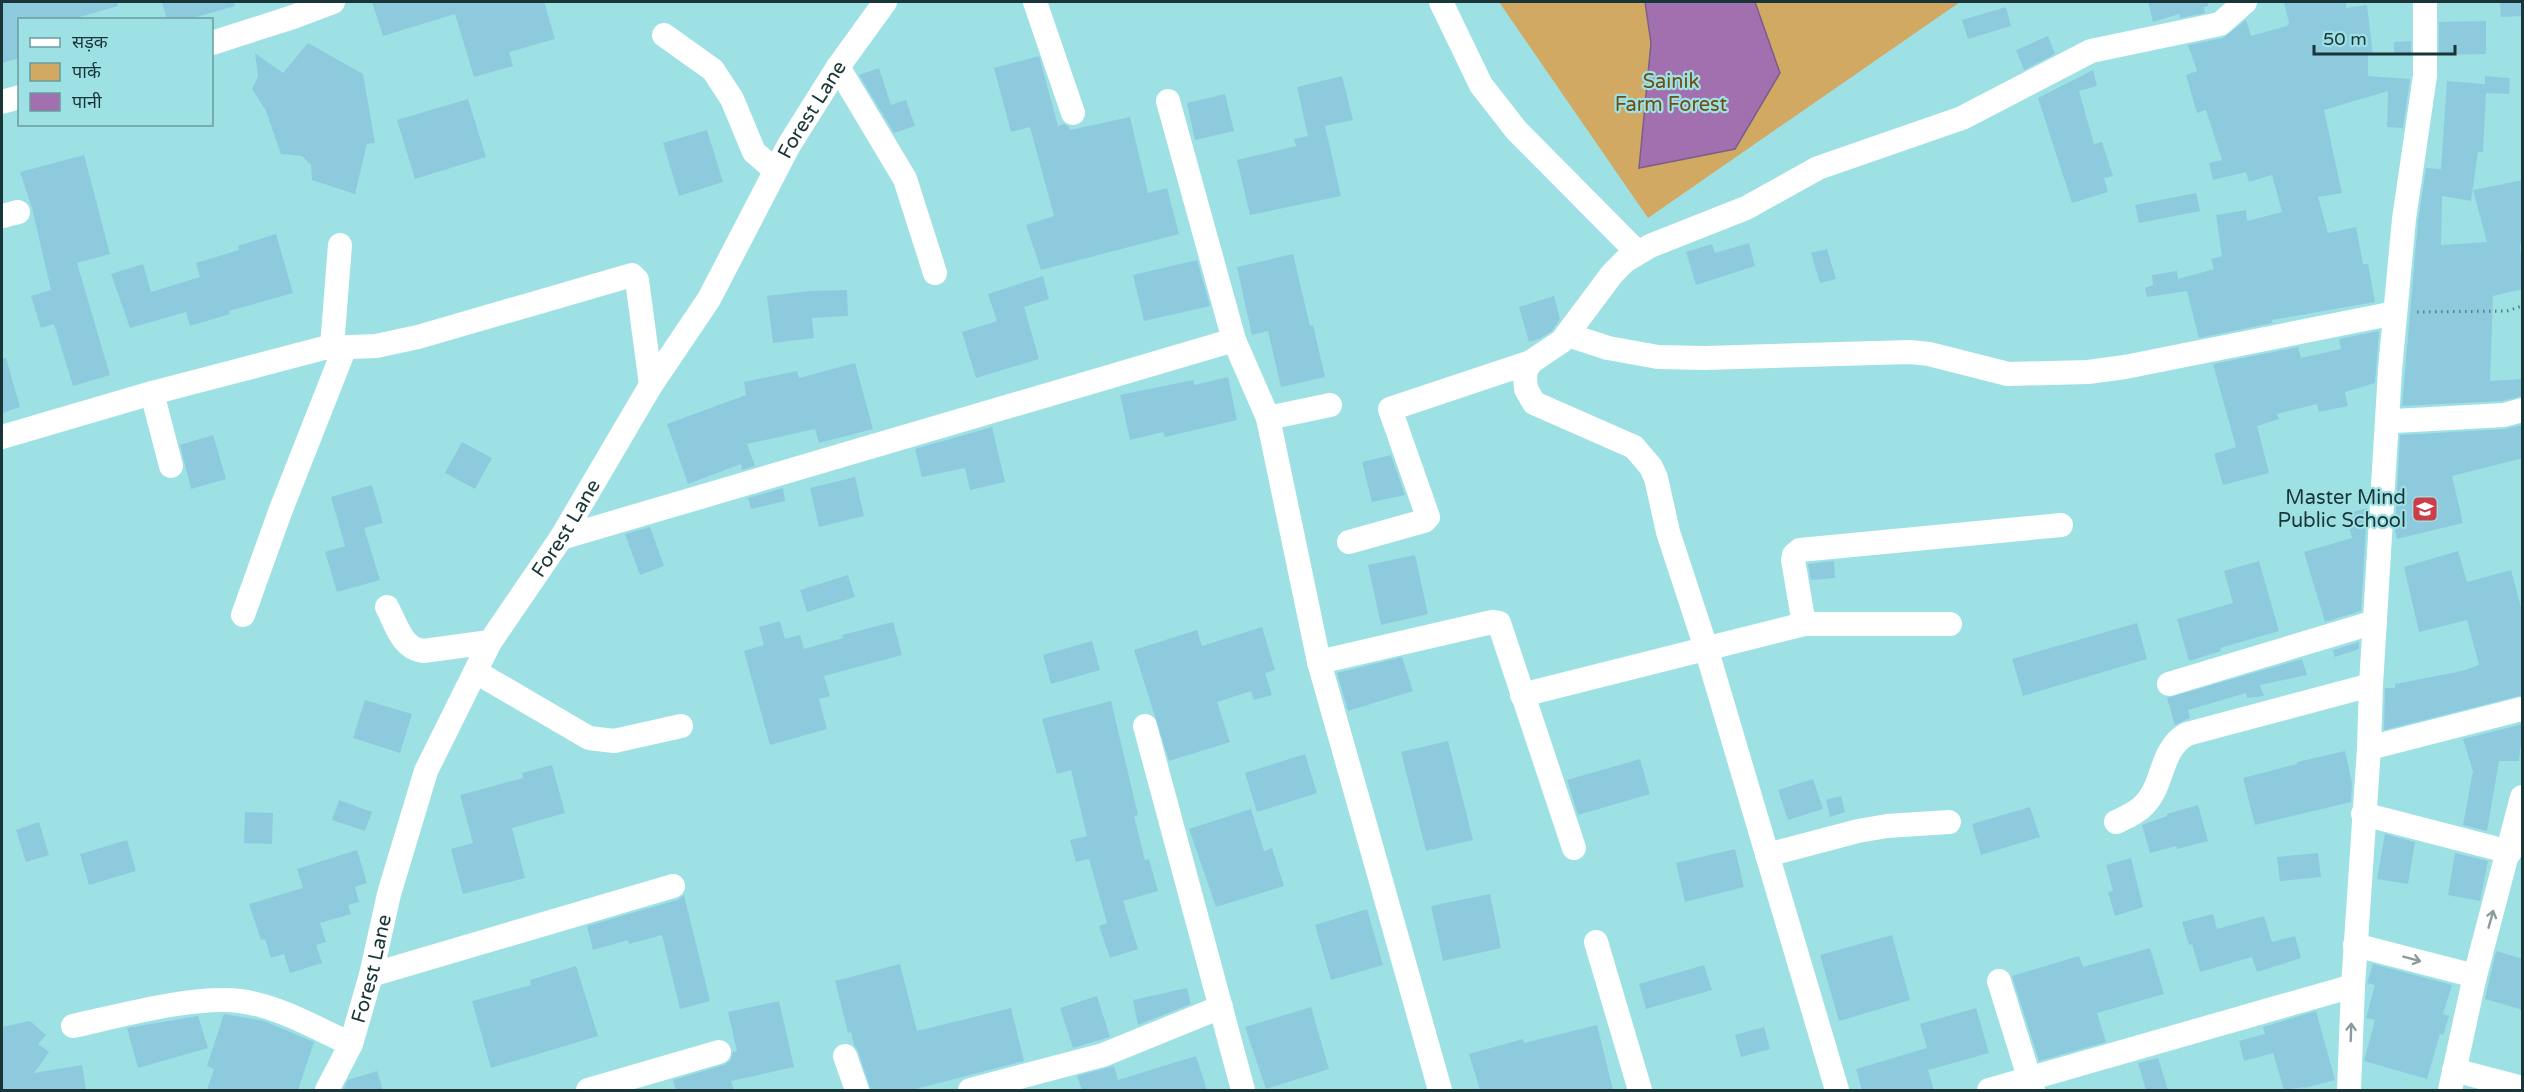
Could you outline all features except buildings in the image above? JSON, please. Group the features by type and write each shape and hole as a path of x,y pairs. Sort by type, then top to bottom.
{"street":[{"path":"213,43 333,2"},
{"name":"Forest Lane","path":"327,1090 351,1044 371,975 389,894 426,771 490,642 561,538 651,385 709,299 775,170 838,67 885,2"},
{"path":"1035,2 1073,113"},
{"path":"1441,2 1481,85 1517,131 1638,253"},
{"path":"1349,542 1424,521 1428,517 1390,409 1531,362 1555,347 1568,334 1612,274 1638,253 1676,234 1746,208 1818,168 1962,118 2091,51 2220,24 2245,2"},
{"path":"2349,1090 2374,622 2395,313 2404,219 2425,76 2425,2"},
{"path":"664,35 713,70 732,99 754,152 775,170"},
{"path":"838,67 905,179 935,273"},
{"path":"2,102 18,98"},
{"path":"1168,101 1234,340 1268,418 1319,662 1440,1090"},
{"path":"243,615 339,347 340,245"},
{"path":"2,437 152,393 339,347 376,346 407,340 632,275 637,280 651,385"},
{"path":"1568,334 1608,348 1658,357 1705,358 1910,352 1929,354 1997,372 2020,375 2106,370 2395,313"},
{"path":"561,538 1234,340"},
{"path":"1531,362 1526,370 1525,378 1526,389 1534,403 1634,447 1651,467 1656,478 1668,532 1706,648 1837,1090"},
{"path":"152,393 171,466"},
{"path":"1268,418 1330,405"},
{"path":"2395,421 2504,415 2523,410"},
{"path":"1804,624 1793,560 1794,555 1800,550 2061,525"},
{"path":"387,607 403,640 415,650 423,651 490,642"},
{"path":"1319,662 1496,622 1503,628 1522,695 1574,848"},
{"path":"2169,684 2374,622"},
{"path":"1522,695 1804,624 1950,624"},
{"path":"476,672 589,738 614,741 681,726"},
{"path":"2116,822 2145,805 2152,795 2172,746 2187,734 2371,685"},
{"path":"2369,748 2523,709"},
{"path":"1145,726 1243,1090"},
{"path":"2523,797 2475,976 2452,1080 2523,1088"},
{"path":"2363,814 2510,852"},
{"path":"1767,855 1879,827 1948,822"},
{"path":"371,975 673,886"},
{"path":"1596,942 1640,1090"},
{"path":"2355,945 2475,976"},
{"path":"1999,981 2031,1084"},
{"path":"1989,1090 2031,1084 2353,986"},
{"path":"73,1026 193,1002 239,1000 278,1010 351,1044"},
{"path":"970,1090 1103,1055 1221,1007"},
{"path":"588,1090 657,1081 719,1052"},
{"path":"845,1056 856,1090"}],"path":[{"path":"2395,313 2507,311 2523,306"}],"green space":[{"name":"Sainik Farm Forest","path":"1499,2 1960,2 1648,218"}],"water":[{"path":"1645,2 1755,2 1780,73 1735,149 1639,168 1651,43"}],"place":[{"name":"Master Mind Public School","path":"2425,509"}]}
